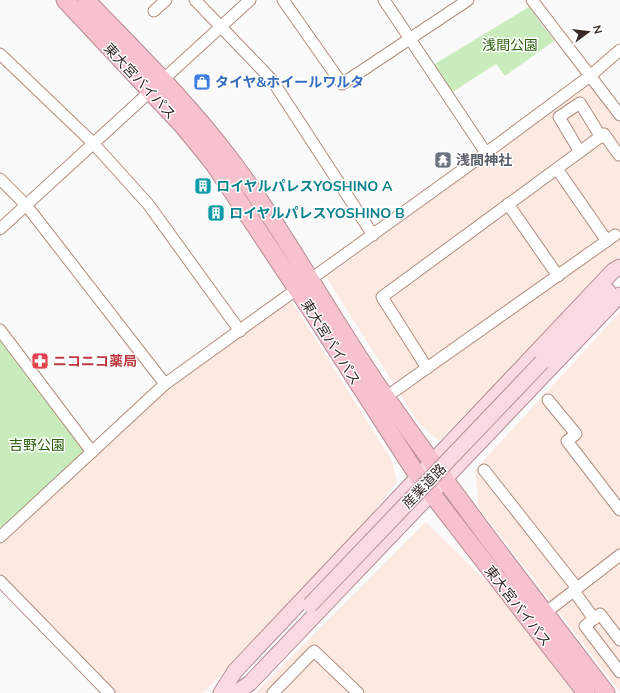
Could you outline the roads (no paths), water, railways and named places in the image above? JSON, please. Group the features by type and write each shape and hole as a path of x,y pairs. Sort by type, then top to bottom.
{"highway":[{"name":"東大宮バイパス","path":"65,0 157,86"},
{"name":"東大宮バイパス","path":"86,0 157,86 183,126 214,164 386,397 445,480 606,693"},
{"name":"東大宮バイパス","path":"304,285 418,476 586,693"}],"main road":[{"path":"221,693 235,671 613,271 620,267"},
{"name":"産業道路","path":"227,693 620,279"},
{"path":"236,693 250,683 432,495 620,295"}],"street":[{"path":"154,11 166,0"},
{"path":"195,0 272,80 373,235"},
{"path":"0,229 250,0"},
{"path":"283,0 342,84 468,0"},
{"path":"384,0 486,153"},
{"path":"532,0 620,114"},
{"path":"0,537 165,384 486,153 590,76 620,50"},
{"path":"0,54 93,143 148,204 240,331"},
{"path":"580,152 559,117 580,103 601,137"},
{"path":"427,368 382,297 604,134 619,155"},
{"path":"386,397 611,238 557,169"},
{"path":"0,179 26,205 165,384"},
{"path":"508,204 558,276"},
{"path":"0,330 92,452"},
{"path":"548,400 576,434 567,441 620,510"},
{"path":"484,470 575,589 594,619"},
{"path":"545,613 620,555"},
{"path":"0,581 107,692"},
{"path":"620,640 600,614 585,626 620,672"},
{"path":"273,693 314,651 358,693"}],"place":[{"name":"タイヤ&ホイールワルタ","path":"202,82"},
{"name":"浅間神社","path":"443,160"},
{"name":"ロイヤルパレスYOSHINO A","path":"203,186"},
{"name":"ロイヤルパレスYOSHINO B","path":"216,213"},
{"name":"ニコニコ薬局","path":"40,361"}],"park label":[{"name":"浅間公園","path":"510,45"},
{"name":"吉野公園","path":"37,445"}]}
